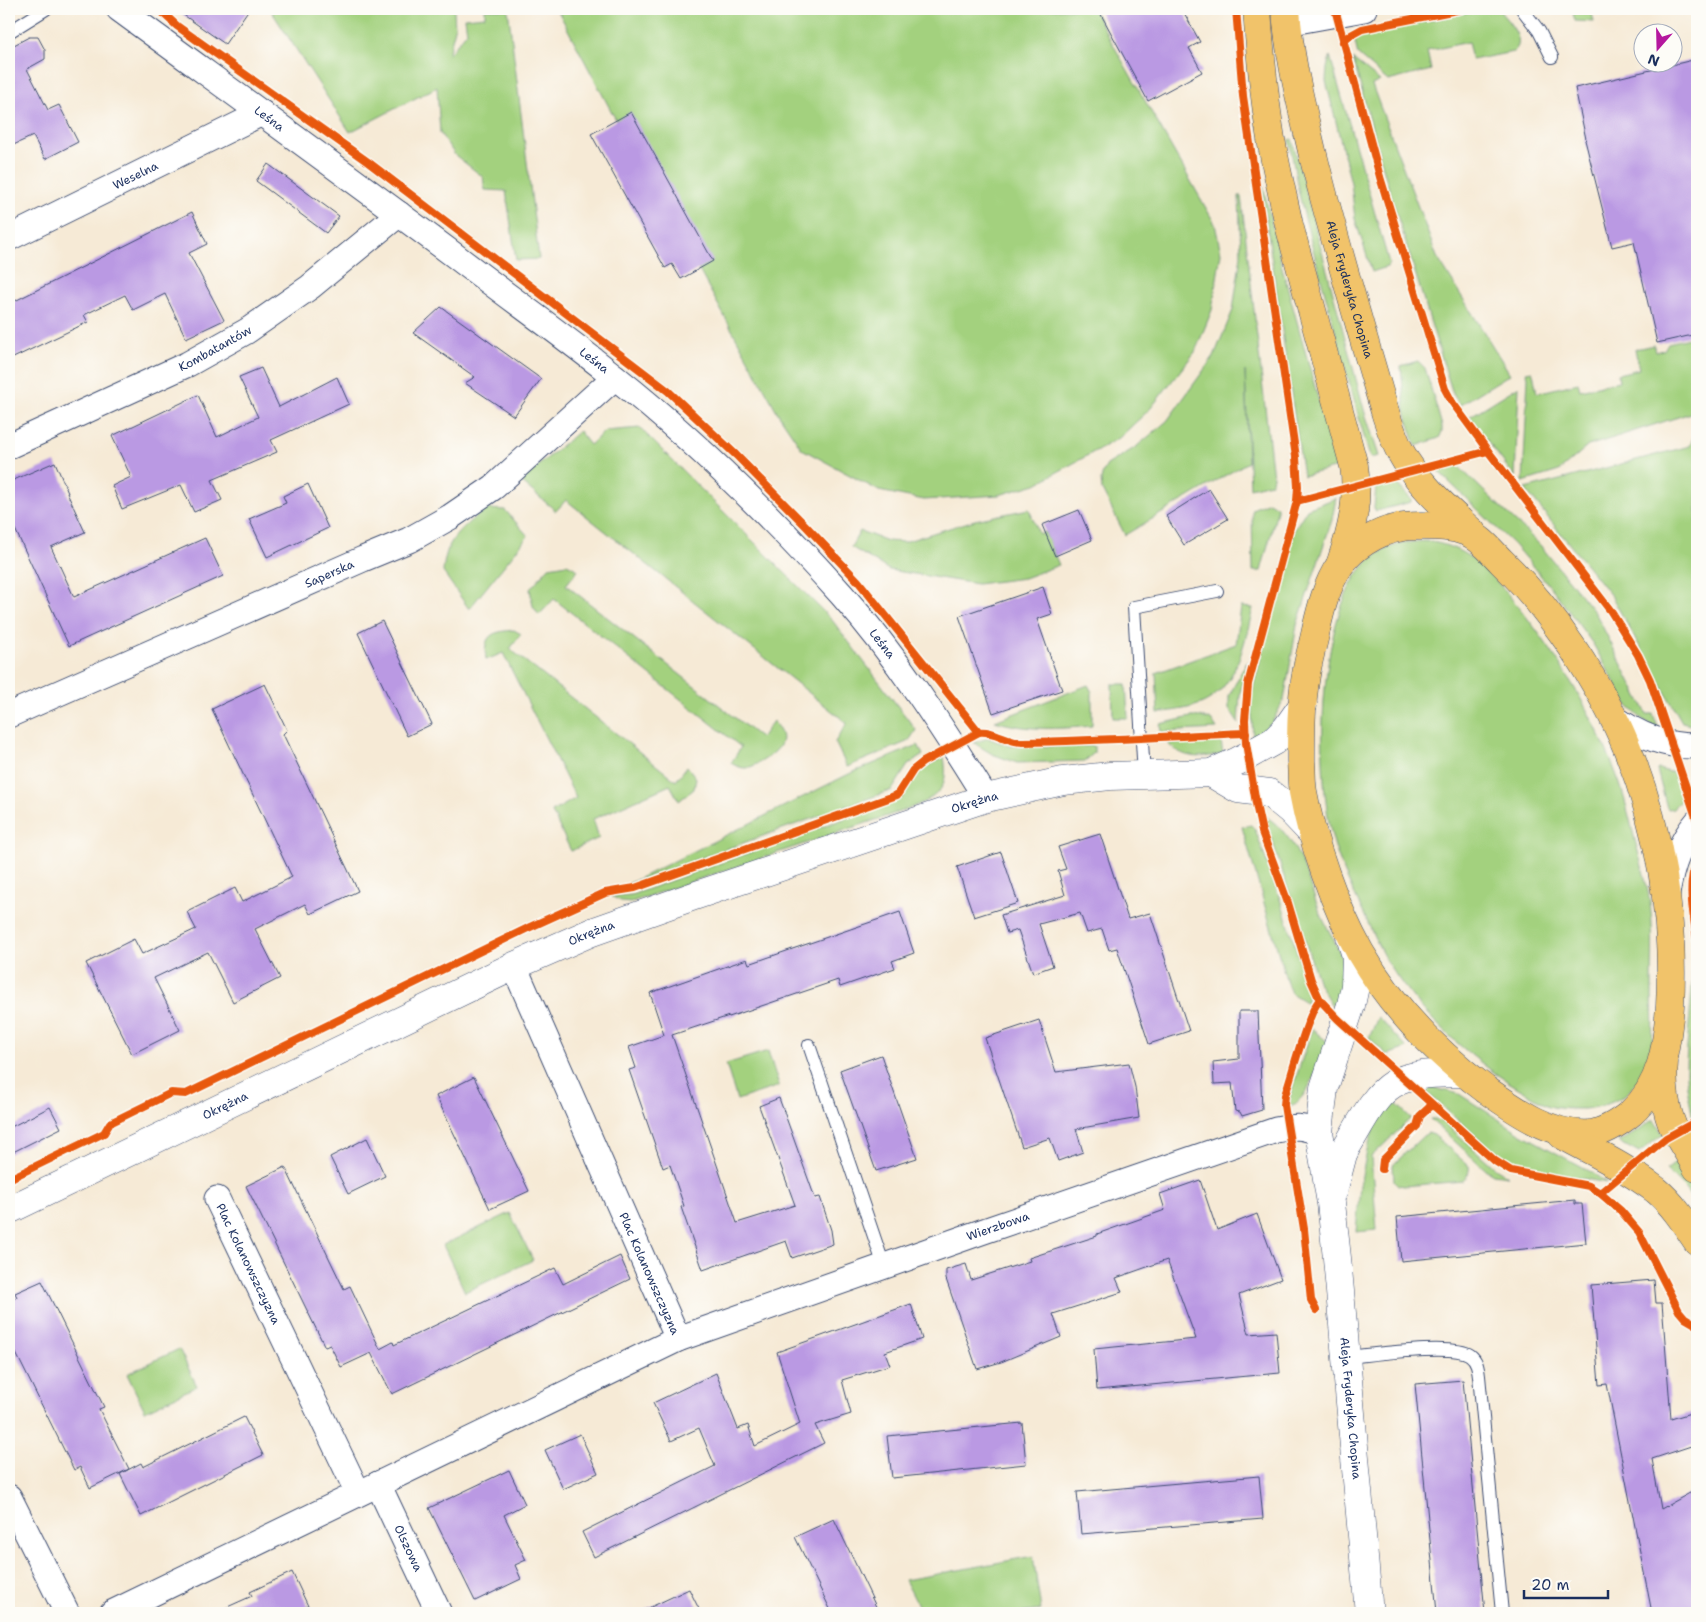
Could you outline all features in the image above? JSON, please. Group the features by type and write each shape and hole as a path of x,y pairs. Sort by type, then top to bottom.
{"main road":[{"path":"1257,9 1263,84 1271,140 1289,226 1354,466 1357,486 1352,529 1341,564"},
{"name":"Aleja Fryderyka Chopina","path":"1287,16 1291,58 1297,90 1322,192 1386,415 1399,450 1408,466 1438,500 1516,575 1545,609 1582,663 1614,717 1628,749 1641,786 1654,834 1666,896 1671,977 1665,1053"},
{"path":"1479,538 1448,526 1398,528 1380,534 1357,547 1341,564 1328,586 1306,674 1301,734 1302,788 1314,834 1336,900 1370,970 1386,992 1425,1036 1464,1073 1507,1104 1626,1170 1657,1192 1682,1218 1697,1241"},
{"path":"1543,1124 1566,1132 1590,1134 1606,1130 1641,1104 1660,1070 1665,1053"},
{"path":"1665,1053 1663,1082 1670,1115 1676,1132 1697,1168"}],"street":[{"name":"Leśna","path":"119,9 399,214 615,377 679,431 734,482 842,596 881,642 946,733 986,798"},
{"path":"1287,16 1364,9"},
{"name":"Weselna","path":"9,238 262,113"},
{"name":"Kombatantów","path":"9,446 188,364 247,331 310,287 399,214"},
{"name":"Saperska","path":"9,715 363,558 409,540 450,517 494,488 615,377"},
{"name":"Okrężna","path":"9,1210 514,966 620,922 986,798 1063,781 1110,776 1211,773 1238,761 1274,741 1286,729 1303,705"},
{"path":"1614,717 1638,734 1664,743 1697,746"},
{"path":"1211,773 1238,789 1269,794 1290,810 1314,834"},
{"path":"1666,896 1674,861 1697,822"},
{"name":"Aleja Fryderyka Chopina","path":"1347,925 1356,956 1355,986 1351,1005 1324,1088 1319,1132 1331,1203 1369,1613"},
{"name":"Plac Kolanowszczyzna","path":"112,1613 678,1339 514,966"},
{"name":"Aleja Fryderyka Chopina","path":"1331,1203 1343,1154 1376,1099 1393,1084 1413,1077 1464,1073"},
{"name":"Wierzbowa","path":"678,1339 1276,1130 1294,1126 1319,1132"},
{"name":"Plac Kolanowszczyzna","path":"217,1199 368,1488"},
{"name":"Olszowa","path":"368,1488 439,1613"},
{"path":"9,1497 67,1613"}],"lane":[{"path":"9,32 46,9"},
{"path":"1522,9 1539,31 1552,57"},
{"path":"1144,775 1134,607 1218,591"},
{"path":"809,1045 884,1266"},
{"path":"1346,1357 1451,1349 1470,1354 1478,1366 1502,1613"}],"green space":[{"path":"270,9 454,9 455,29 448,55 467,32 465,18 485,16 485,9 508,9 539,259 516,260 506,191 485,190 483,177 455,155 440,133 437,87 350,132"},
{"path":"557,9 1093,9 1215,224 1221,253 1212,310 1195,352 1150,409 1119,438 1036,484 999,495 924,500 879,491 802,449 779,415"},
{"path":"1482,9 1498,9 1510,24 1519,42 1513,52 1472,60 1468,42 1427,51 1431,70 1388,81 1358,55 1354,38 1356,36 1375,30"},
{"path":"1572,9 1591,9 1594,22 1575,21"},
{"path":"1330,56 1389,263 1387,267 1372,272 1355,219 1351,183 1326,81"},
{"path":"1353,59 1380,81 1372,85 1437,257 1510,374 1460,405 1453,394 1389,189"},
{"path":"1292,139 1365,413 1379,456 1370,458 1299,194 1289,140"},
{"path":"1262,182 1282,267 1337,467 1303,476 1261,185"},
{"path":"1239,196 1241,196 1273,477 1271,483 1250,488 1245,371 1248,462 1125,535 1102,490 1101,480 1103,472 1107,465 1136,447 1167,421 1214,356 1233,310 1241,255"},
{"path":"1697,336 1697,411 1588,446 1559,471 1523,482 1528,377 1526,372 1532,371 1537,393 1578,383 1580,390 1619,381 1618,374 1639,369 1635,349 1654,345 1656,351 1664,350 1668,343"},
{"path":"1418,361 1425,368 1442,426 1442,432 1439,438 1416,446 1405,412 1401,366"},
{"path":"1519,386 1515,477 1469,417"},
{"path":"1697,427 1697,724 1691,724 1682,722 1612,597 1525,489 1690,446"},
{"path":"640,428 832,620 916,730 909,741 847,767 835,742 847,723 566,500 556,511 520,481 579,431 590,445 605,431"},
{"path":"1458,466 1540,545 1596,614 1647,714 1653,714 1659,730 1642,719 1628,706 1593,644 1554,591 1514,545 1438,471"},
{"path":"1395,482 1411,499 1411,502 1376,511 1374,508 1376,487"},
{"path":"1336,498 1332,520 1297,625 1284,700 1271,724 1253,741 1251,696 1292,533 1307,509"},
{"path":"1269,502 1277,507 1277,511 1261,571 1253,571 1252,509"},
{"path":"487,509 505,510 528,536 469,609 443,572 445,560 448,548 455,537 477,515"},
{"path":"1029,509 1039,534 1045,532 1059,565 1024,578 977,584 889,570 851,547 860,531 887,541 904,542 975,520"},
{"path":"1425,541 1456,549 1469,556 1491,575 1521,610 1551,651 1578,693 1601,738 1620,784 1650,903 1652,935 1652,1038 1651,1054 1635,1085 1622,1097 1605,1105 1584,1109 1549,1106 1493,1072 1449,1035 1413,998 1388,963 1335,849 1327,811 1323,734 1325,691 1330,650 1340,612 1354,580 1372,558 1384,550 1397,545"},
{"path":"567,564 578,570 566,585 761,738 773,721 782,737 776,751 750,767 742,768 731,763 741,747 554,599 539,615 533,606 530,589 549,567"},
{"path":"1241,607 1253,608 1239,658 1228,681 1210,699 1198,705 1158,713 1156,673 1236,644"},
{"path":"514,630 521,634 510,649 676,781 687,766 696,778 694,789 679,801 670,785 593,819 599,838 571,851 552,812 576,798 503,653 486,660 486,645 490,636"},
{"path":"1247,661 1240,694 1238,723 1229,709 1229,696"},
{"path":"1112,684 1126,684 1128,718 1113,718"},
{"path":"1088,685 1092,692 1092,726 1031,728 995,721"},
{"path":"1191,717 1211,720 1217,729 1161,732 1160,724"},
{"path":"988,738 1009,746 1094,746 1094,753 1085,761 1017,763 992,754 974,743"},
{"path":"1221,741 1223,754 1200,757 1187,755 1174,749 1167,743"},
{"path":"918,745 923,755 908,765 892,790 628,884 849,774"},
{"path":"944,757 945,778 939,791 926,801 908,809 631,902 621,901 611,896 631,895 902,798 911,783 923,769"},
{"path":"1658,769 1674,773 1683,798 1673,808 1667,808"},
{"path":"1264,815 1277,825 1295,848 1322,917 1339,951 1343,963 1340,1013 1331,1004 1319,984"},
{"path":"1251,825 1255,829 1305,976 1307,1003 1291,993 1288,986 1242,827"},
{"path":"1696,966 1697,1116 1693,1118 1687,1089 1686,1072 1692,967"},
{"path":"1378,1017 1407,1048 1387,1055 1369,1038"},
{"path":"1312,1029 1328,1042 1308,1088 1297,1103 1289,1108 1290,1096"},
{"path":"768,1051 779,1086 737,1100 726,1064"},
{"path":"1435,1088 1459,1094 1520,1133 1591,1172 1607,1183 1506,1163 1423,1089"},
{"path":"1392,1100 1411,1118 1371,1157 1377,1230 1356,1232 1360,1185 1368,1146 1377,1118"},
{"path":"1430,1119 1445,1123 1494,1167 1508,1176 1493,1174 1485,1169"},
{"path":"1653,1119 1663,1134 1639,1153 1619,1142 1640,1130"},
{"path":"1428,1133 1434,1135 1469,1166 1467,1176 1463,1181 1398,1185 1394,1181 1393,1165"},
{"path":"1678,1161 1697,1194 1697,1205 1685,1189 1666,1170"},
{"path":"510,1213 533,1260 465,1292 443,1245"},
{"path":"179,1349 197,1386 145,1411 127,1374"},
{"path":"1033,1556 1041,1610 1021,1613 922,1613 905,1580"}],"building":[{"path":"175,9 249,9 225,44"},
{"path":"1098,9 1182,9 1200,42 1189,48 1202,72 1148,101"},
{"path":"29,37 38,37 45,50 45,59 27,69 48,110 59,105 78,142 45,159 33,136 9,147 9,40 14,45"},
{"path":"1697,59 1697,334 1657,343 1634,242 1612,247 1585,140 1575,88 1642,72 1684,72 1684,62"},
{"path":"631,112 713,261 681,279 672,264 665,268 591,134"},
{"path":"268,164 339,216 326,233 256,181"},
{"path":"192,212 207,244 189,253 224,320 186,338 165,294 133,310 125,295 84,315 88,322 9,360 9,304"},
{"path":"441,307 541,379 514,416 465,383 475,377 413,333"},
{"path":"261,368 279,407 337,377 349,404 271,440 277,452 212,480 222,500 194,512 181,485 122,509 112,486 131,477 112,436 198,395 217,437 258,417 239,377"},
{"path":"55,462 85,532 51,547 74,597 205,538 223,576 69,646 9,516 9,482"},
{"path":"308,484 328,528 267,557 249,519 286,503 283,496"},
{"path":"1209,489 1228,519 1184,545 1166,516"},
{"path":"1079,510 1092,540 1055,556 1042,525"},
{"path":"1043,587 1052,614 1037,619 1062,690 993,713 959,616"},
{"path":"382,621 432,724 407,736 358,633"},
{"path":"265,684 287,730 283,734 358,891 310,914 305,904 255,929 280,978 233,1002 208,952 154,978 180,1030 132,1054 86,963 134,939 142,954 196,929 187,912 235,888 242,902 292,877 212,709"},
{"path":"1100,834 1128,919 1150,913 1189,1031 1149,1044 1117,948 1109,950 1102,929 1087,933 1080,913 1039,924 1053,966 1033,973 1018,930 1007,933 1001,915 1065,895 1058,871 1066,869 1058,847"},
{"path":"1001,852 1018,903 974,917 957,867"},
{"path":"900,912 914,953 892,961 895,968 840,987 838,980 672,1035 737,1223 795,1205 759,1106 779,1098 815,1198 820,1197 831,1230 833,1244 792,1258 786,1241 703,1270 681,1207 684,1206 670,1165 663,1168 629,1070 636,1068 629,1047 664,1035 650,993 747,959 749,964"},
{"path":"1239,1011 1258,1011 1262,1110 1242,1116 1240,1112 1235,1111 1232,1083 1214,1084 1213,1062 1239,1059"},
{"path":"1039,1020 1056,1072 1129,1063 1135,1087 1139,1118 1076,1129 1083,1152 1058,1161 1050,1138 1022,1147 985,1038"},
{"path":"881,1055 917,1158 876,1171 840,1070"},
{"path":"474,1077 529,1191 490,1209 436,1096"},
{"path":"50,1107 61,1128 9,1154 9,1128"},
{"path":"367,1138 385,1176 348,1194 330,1157"},
{"path":"285,1167 344,1289 350,1286 380,1349 393,1342 394,1345 555,1268 563,1284 620,1256 630,1279 392,1394 371,1353 341,1367 330,1345 325,1347 246,1186"},
{"path":"1200,1180 1217,1230 1257,1214 1281,1279 1239,1295 1249,1334 1276,1332 1280,1373 1097,1390 1094,1349 1196,1339 1167,1260 1116,1278 1122,1292 1053,1314 1061,1337 1001,1362 977,1369 946,1279 946,1270 966,1264 971,1280 1030,1261 1029,1258 1097,1236 1097,1234 1165,1210 1160,1194"},
{"path":"1575,1200 1575,1204 1582,1204 1586,1243 1401,1261 1397,1217"},
{"path":"1654,1280 1656,1303 1662,1303 1671,1419 1697,1411 1697,1444 1652,1459 1661,1509 1697,1489 1697,1613 1652,1613 1607,1384 1599,1385 1591,1285"},
{"path":"42,1281 104,1407 99,1409 129,1469 90,1488 80,1467 74,1470 9,1339 9,1301 17,1297 15,1293"},
{"path":"911,1304 922,1339 885,1352 890,1365 842,1380 851,1414 815,1425 824,1443 594,1557 582,1532 715,1466 699,1428 671,1441 653,1403 716,1373 738,1429 748,1425 755,1446 800,1424 777,1352"},
{"path":"1463,1380 1485,1613 1437,1613 1415,1384"},
{"path":"244,1417 263,1455 141,1516 120,1474 141,1463 143,1467"},
{"path":"1022,1423 1026,1464 892,1478 887,1436"},
{"path":"580,1434 598,1473 563,1489 545,1450"},
{"path":"509,1470 525,1504 504,1515 526,1560 515,1565 521,1579 475,1601 429,1508"},
{"path":"1259,1476 1263,1519 1081,1534 1077,1492"},
{"path":"834,1519 879,1613 832,1613 795,1537"},
{"path":"292,1572 308,1606 293,1613 214,1613 252,1596 250,1592"},
{"path":"689,1589 701,1613 638,1613"}],"cycle path":[{"path":"161,9 177,26 368,162 668,391 736,455 858,581 979,732"},
{"path":"1236,9 1243,96 1296,457 1298,487 1297,501 1248,684 1245,720 1246,743 1262,832 1288,903 1311,980 1320,1000 1338,1019 1495,1161 1511,1171 1589,1186 1621,1211 1639,1232 1679,1311 1685,1318 1697,1325"},
{"path":"1335,9 1380,177 1445,389 1452,402 1488,451 1610,610 1638,655 1650,680 1697,820"},
{"path":"1343,42 1362,29 1462,9"},
{"path":"1297,501 1488,451"},
{"path":"9,1179 104,1133 110,1123 171,1093 186,1094 528,928 605,893 635,888 897,795 913,770 923,762 979,732 1023,742 1246,733"},
{"path":"1697,860 1691,890 1697,940"},
{"path":"1316,1310 1311,1300 1304,1229 1284,1105 1285,1095 1306,1029 1320,1000"},
{"path":"1382,1169 1383,1160 1417,1126 1420,1116 1432,1105"},
{"path":"1600,1193 1666,1138 1697,1121"}]}
